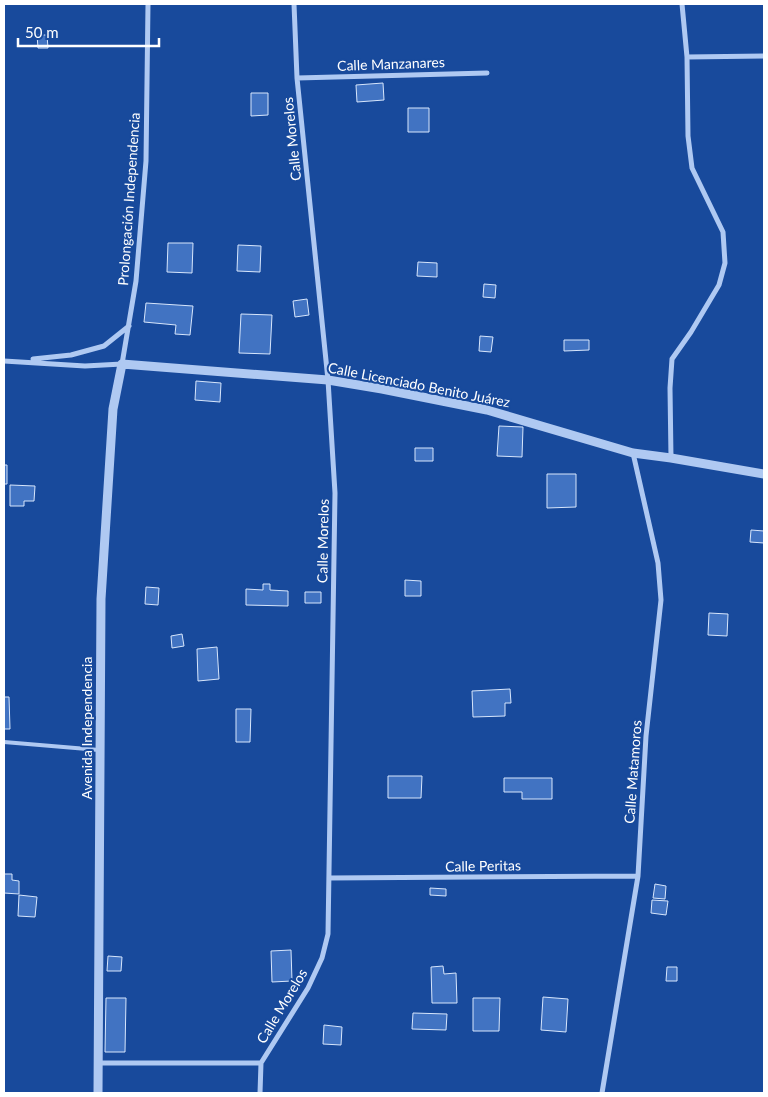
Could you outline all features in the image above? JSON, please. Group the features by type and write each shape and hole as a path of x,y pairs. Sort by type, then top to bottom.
{"street":[{"name":"Prolongación Independencia","path":"122,364 136,281 146,161 148,4"},
{"name":"Calle Morelos","path":"260,1063 308,988 322,958 328,934 335,493 328,380 297,78 294,4"},
{"path":"671,458 670,388 672,359 691,332 719,285 725,263 723,232 692,168 688,136 687,57 682,4"},
{"path":"687,57 764,56"},
{"name":"Calle Manzanares","path":"297,78 487,73"},
{"path":"20,361 71,355 104,346 129,326"},
{"path":"4,361 85,366 122,364"},
{"name":"Calle Licenciado Benito Juárez","path":"122,364 328,380 382,389 487,410 633,453 764,474"},
{"name":"Avenida Independencia","path":"98,1093 101,598 113,409 122,364"},
{"name":"Calle Matamoros","path":"602,1093 638,876 646,736 661,600 658,563 633,453"},
{"name":"Calle Peritas","path":"329,878 638,876"},
{"path":"98,1063 260,1063 260,1093"}],"lane":[{"path":"4,742 101,750"}],"building":[{"path":"37,35 47,35 48,48 38,48"},
{"path":"383,83 384,100 357,102 356,85"},
{"path":"251,93 268,93 268,115 251,116"},
{"path":"408,108 429,108 429,132 408,132"},
{"path":"168,243 193,243 192,273 167,272"},
{"path":"238,245 261,246 260,272 237,271"},
{"path":"418,262 437,263 437,277 417,276"},
{"path":"484,284 496,285 495,298 483,297"},
{"path":"307,299 309,315 295,317 293,301"},
{"path":"146,303 193,306 190,335 175,334 176,325 144,322"},
{"path":"241,314 272,315 270,354 239,353"},
{"path":"480,336 493,337 491,352 479,351"},
{"path":"564,340 589,340 589,350 564,351"},
{"path":"196,381 221,383 220,402 195,400"},
{"path":"499,426 523,427 522,457 497,456"},
{"path":"415,448 433,448 433,461 415,461"},
{"path":"4,465 7,465 7,484 4,484"},
{"path":"547,474 576,474 576,507 547,508"},
{"path":"10,485 35,486 34,501 24,501 24,506 10,506"},
{"path":"751,530 764,531 764,543 750,542"},
{"path":"405,580 421,581 421,596 405,596"},
{"path":"263,584 270,584 270,590 288,591 288,606 246,605 246,589 263,590"},
{"path":"146,587 159,588 158,605 145,604"},
{"path":"305,592 321,592 321,603 305,603"},
{"path":"709,613 728,614 727,636 708,635"},
{"path":"182,634 184,646 172,648 171,636"},
{"path":"217,647 219,679 198,681 197,649"},
{"path":"510,689 511,703 505,703 505,716 473,717 472,691"},
{"path":"4,697 9,697 10,729 4,729"},
{"path":"236,709 251,709 250,742 236,742"},
{"path":"388,776 422,776 421,798 388,798"},
{"path":"504,778 552,778 552,799 522,799 522,792 504,792"},
{"path":"4,874 12,874 12,880 19,881 19,894 4,893"},
{"path":"655,884 666,886 665,899 653,898"},
{"path":"430,888 446,889 446,896 430,895"},
{"path":"19,895 37,897 35,917 18,916"},
{"path":"652,900 668,901 666,915 651,913"},
{"path":"291,950 292,981 272,982 271,951"},
{"path":"108,956 122,957 121,971 107,971"},
{"path":"443,966 444,974 456,973 457,1003 432,1003 431,967"},
{"path":"667,967 677,967 677,981 666,981"},
{"path":"543,997 568,999 566,1032 541,1030"},
{"path":"106,998 126,998 125,1052 105,1052"},
{"path":"473,998 500,998 499,1031 473,1031"},
{"path":"413,1013 447,1014 446,1030 412,1029"},
{"path":"324,1025 342,1027 341,1045 323,1044"}]}
